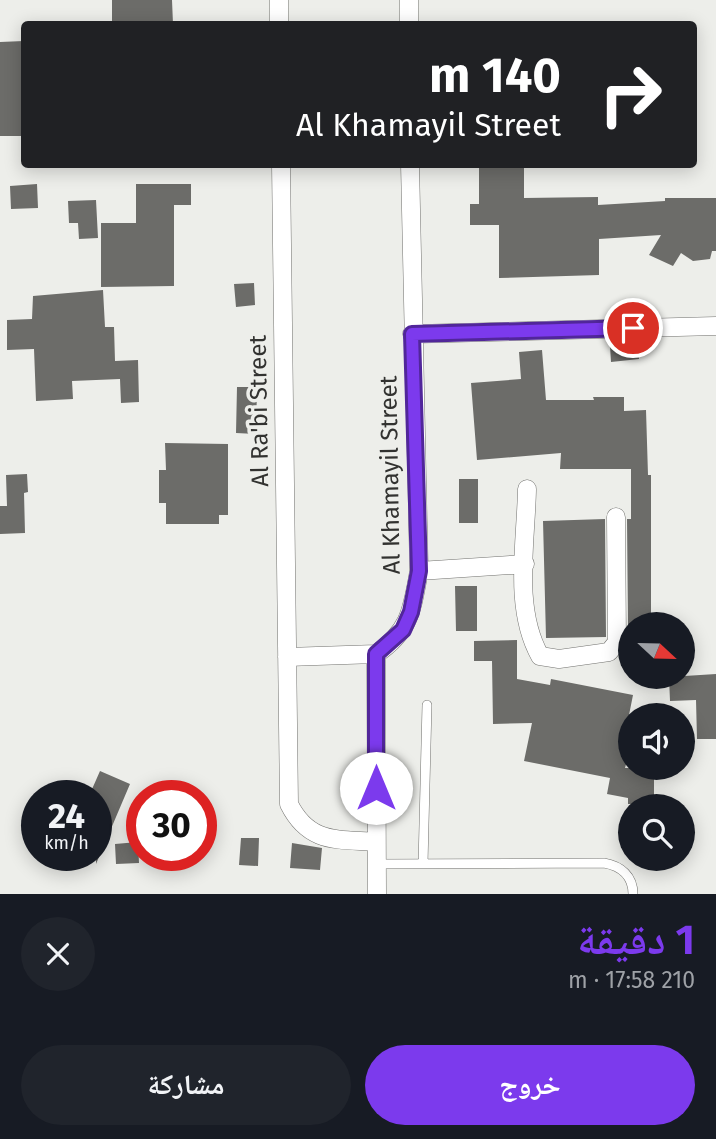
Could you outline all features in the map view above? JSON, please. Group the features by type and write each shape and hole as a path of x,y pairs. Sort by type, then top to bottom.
{"street":[{"path":"279,0 279,21"},
{"path":"409,0 409,21"},
{"name":"Al Ra'bi Street","path":"281,168 289,804 303,825 324,838 376,842"},
{"name":"Al Khamayil Street","path":"376,654 403,630 411,612 419,571 410,168"},
{"path":"412,334 716,326"},
{"path":"527,489 525,613 540,656 559,659 609,652 617,642 616,517"},
{"path":"419,571 525,564"},
{"path":"287,657 376,654 377,894"}],"lane":[{"path":"423,864 428,705"},
{"path":"377,864 614,865 629,878 633,894"}],"building":[{"path":"112,0 172,0 173,21 112,21"},
{"path":"21,41 21,136 0,136 0,42"},
{"path":"479,168 524,168 524,198 598,197 598,205 665,201 665,198 716,198 716,251 712,251 710,259 693,261 681,253 673,266 649,255 661,235 599,239 599,275 499,278 499,225 470,225 470,204 479,204"},
{"path":"37,184 38,208 11,209 10,186"},
{"path":"136,184 191,184 191,205 174,205 174,286 101,287 101,223 136,223"},
{"path":"96,200 98,238 79,239 78,223 69,223 68,201"},
{"path":"254,283 255,305 236,307 234,284"},
{"path":"103,290 105,327 114,327 115,361 138,360 139,402 121,403 120,379 72,381 73,399 36,401 34,349 7,350 7,320 32,319 33,296"},
{"path":"638,343 639,359 611,362 610,346"},
{"path":"542,350 546,400 624,397 624,411 646,410 648,475 651,475 651,612 628,612 627,519 631,519 631,469 560,469 561,453 477,460 471,383 521,379 519,352"},
{"path":"237,387 257,387 256,434 236,433"},
{"path":"165,443 228,444 228,515 219,515 219,524 166,524 166,503 159,503 159,470 166,470"},
{"path":"27,474 28,492 24,493 25,533 0,534 0,506 7,506 6,475"},
{"path":"459,479 478,479 478,523 459,523"},
{"path":"605,519 606,637 546,638 543,521"},
{"path":"455,586 477,586 477,631 456,631"},
{"path":"517,640 517,679 550,685 551,679 633,695 631,703 618,703 618,780 654,780 654,794 607,794 610,778 524,761 532,723 493,724 492,661 474,661 474,641"},
{"path":"716,674 716,739 697,739 696,700 670,701 670,690 695,690 695,675"},
{"path":"100,771 126,782 126,793 112,826 112,780 96,780"},
{"path":"241,838 259,838 258,866 239,865"},
{"path":"126,843 126,864 116,864 115,844"},
{"path":"292,843 322,848 320,870 290,868"}],"route":[{"path":"376,788 376,654 390,645 403,630 411,612 419,571 412,334 633,328"}]}
